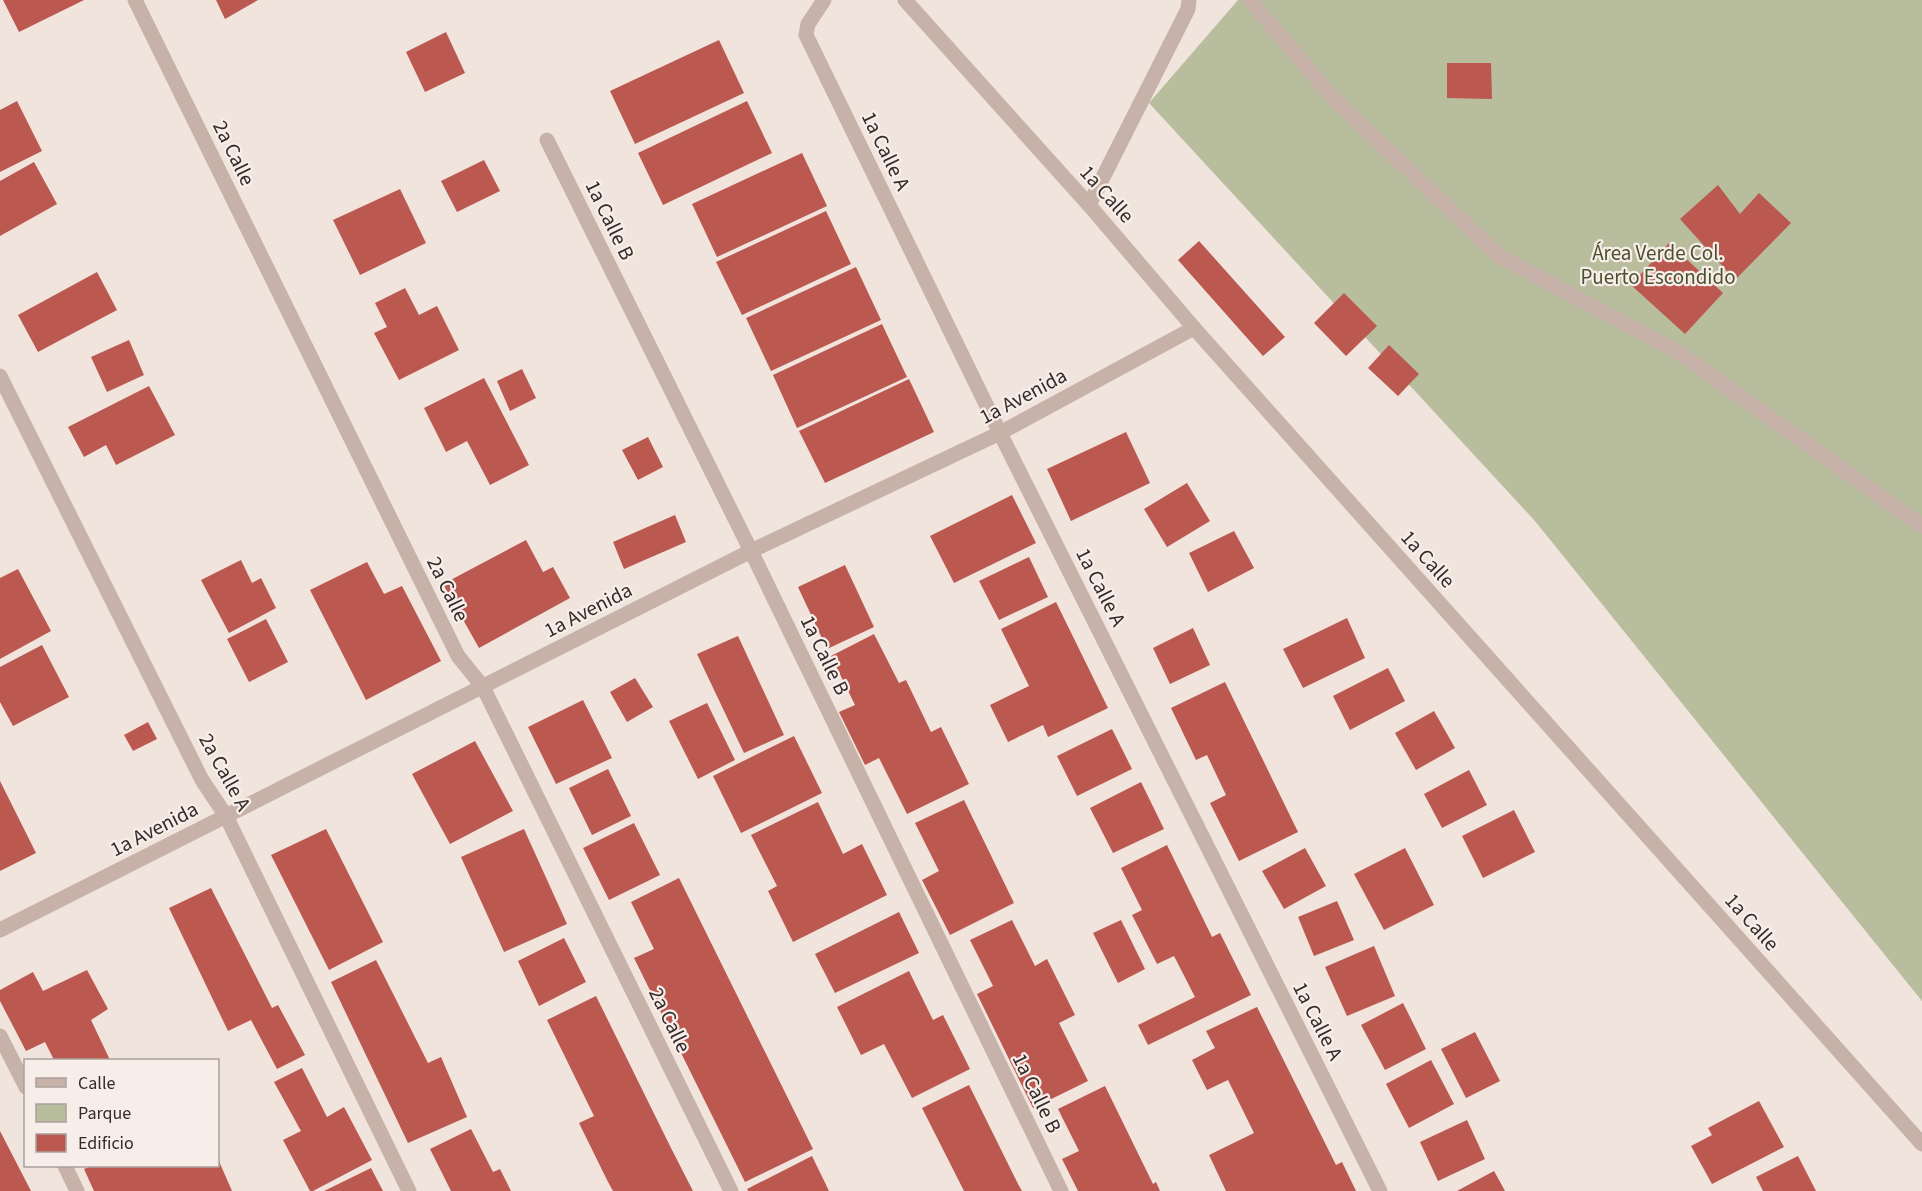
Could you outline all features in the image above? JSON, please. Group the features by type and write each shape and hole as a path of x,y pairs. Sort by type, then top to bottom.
{"street":[{"name":"2a Calle","path":"135,0 458,656 483,687 731,1191"},
{"name":"1a Calle A","path":"825,0 808,24 806,35 1000,433 1380,1191"},
{"name":"1a Calle","path":"905,0 1089,205 1194,328 1922,1144"},
{"path":"1089,205 1188,9 1189,0"},
{"path":"1250,0 1334,99 1499,256 1678,352 1922,526"},
{"name":"1a Calle B","path":"547,140 751,551 1061,1191"},
{"name":"1a Avenida","path":"0,930 751,551 1000,433 1194,328"},
{"name":"2a Calle A","path":"0,376 202,780 226,816 409,1191"},
{"path":"0,1036 24,1083"},
{"path":"65,1167 77,1191"}],"green space":[{"name":"Área Verde Col. Puerto Escondido","path":"1238,0 1922,0 1922,1001 1535,521 1149,103"}],"building":[{"path":"3,0 84,0 19,32"},
{"path":"216,0 258,0 225,19"},
{"path":"446,32 465,73 425,92 406,52"},
{"path":"719,40 744,93 635,144 610,91"},
{"path":"1447,63 1491,63 1492,99 1447,98"},
{"path":"17,101 42,151 0,172 0,110"},
{"path":"747,101 772,153 663,205 638,153"},
{"path":"802,153 827,206 717,257 692,204"},
{"path":"484,160 500,191 457,212 441,181"},
{"path":"34,162 57,204 0,236 0,181"},
{"path":"1718,185 1740,214 1759,193 1791,223 1735,280 1680,219"},
{"path":"400,189 426,243 360,275 333,220"},
{"path":"826,211 851,264 742,315 716,262"},
{"path":"1199,241 1285,337 1263,356 1178,260"},
{"path":"1669,243 1723,293 1685,334 1631,285"},
{"path":"856,267 881,320 771,371 746,318"},
{"path":"97,272 117,310 38,352 18,315"},
{"path":"405,288 419,315 437,306 459,350 399,380 374,333 387,327 375,303"},
{"path":"1344,293 1377,326 1346,356 1314,323"},
{"path":"882,324 907,377 797,428 773,375"},
{"path":"129,340 144,375 107,392 91,357"},
{"path":"1389,345 1419,374 1398,396 1368,368"},
{"path":"522,369 536,398 510,411 497,381"},
{"path":"484,378 529,465 490,485 467,441 446,452 424,408"},
{"path":"909,379 934,432 825,483 799,431"},
{"path":"149,386 175,435 116,465 106,445 84,457 68,427"},
{"path":"1126,432 1150,483 1071,521 1047,469"},
{"path":"648,437 663,467 638,480 622,450"},
{"path":"1187,483 1210,521 1167,547 1144,509"},
{"path":"1012,495 1036,543 954,583 930,536"},
{"path":"675,515 686,542 624,569 613,542"},
{"path":"1234,531 1254,568 1208,592 1189,553"},
{"path":"526,540 543,572 553,567 570,598 479,648 443,584"},
{"path":"1029,557 1048,597 999,620 979,581"},
{"path":"241,560 252,583 261,578 276,608 229,633 201,580"},
{"path":"367,562 384,594 402,586 441,661 366,700 310,590"},
{"path":"845,565 874,627 827,649 798,587"},
{"path":"18,569 51,631 0,659 0,578"},
{"path":"1056,602 1108,708 1048,737 1043,725 1008,742 990,705 1029,686 1001,629"},
{"path":"1347,618 1365,658 1303,688 1283,649"},
{"path":"266,619 288,662 249,682 227,639"},
{"path":"1193,628 1210,665 1170,684 1153,648"},
{"path":"874,634 899,683 906,680 931,732 941,727 969,784 907,814 879,758 865,765 839,712 855,705 831,656"},
{"path":"738,636 784,735 744,753 697,654"},
{"path":"42,645 69,697 13,726 0,702 0,667"},
{"path":"1388,668 1405,701 1350,730 1333,696"},
{"path":"635,678 653,707 627,722 610,692"},
{"path":"1225,682 1298,832 1239,861 1210,803 1226,795 1207,755 1196,760 1171,708"},
{"path":"583,700 612,758 556,784 528,727"},
{"path":"707,703 735,760 698,779 669,721"},
{"path":"1434,711 1455,748 1416,770 1395,733"},
{"path":"148,722 157,739 133,751 124,735"},
{"path":"1112,729 1132,769 1077,796 1057,756"},
{"path":"794,736 822,793 741,833 713,776"},
{"path":"475,741 513,811 450,844 412,774"},
{"path":"608,769 631,816 592,835 569,788"},
{"path":"1469,770 1487,805 1442,828 1424,794"},
{"path":"0,781 36,853 0,871"},
{"path":"1141,782 1164,829 1113,853 1090,808"},
{"path":"964,800 1014,903 950,935 922,880 939,871 915,823"},
{"path":"818,802 843,854 862,844 887,895 793,942 768,891 777,886 751,835"},
{"path":"1514,810 1535,852 1483,878 1462,836"},
{"path":"634,823 660,875 609,900 583,848"},
{"path":"326,829 383,942 329,970 271,855"},
{"path":"524,829 567,924 504,952 461,857"},
{"path":"1167,845 1212,937 1220,933 1251,995 1148,1045 1138,1025 1195,997 1174,956 1157,964 1132,915 1142,910 1121,868"},
{"path":"1305,848 1326,886 1284,909 1262,871"},
{"path":"1405,848 1434,905 1384,930 1354,874"},
{"path":"679,878 813,1149 745,1182 634,958 654,949 631,902"},
{"path":"211,888 272,1008 278,1005 305,1055 277,1069 251,1020 228,1031 169,908"},
{"path":"1337,901 1354,940 1314,956 1298,917"},
{"path":"899,912 919,953 835,993 815,954"},
{"path":"1012,920 1035,966 1047,959 1075,1015 1059,1023 1088,1081 1033,1108 977,994 993,986 970,940"},
{"path":"1121,920 1145,969 1118,983 1093,933"},
{"path":"564,938 586,982 539,1006 518,961"},
{"path":"1374,946 1395,996 1347,1016 1325,967"},
{"path":"376,960 428,1063 441,1057 467,1117 408,1143 331,982"},
{"path":"87,970 108,1009 91,1020 110,1059 54,1059 45,1042 26,1051 0,1001 0,990 33,972 43,991"},
{"path":"909,971 933,1020 943,1015 970,1069 912,1098 884,1044 861,1055 837,1007"},
{"path":"596,996 693,1191 613,1191 607,1180 579,1123 594,1116 547,1020"},
{"path":"1403,1003 1426,1049 1385,1070 1361,1025"},
{"path":"1257,1007 1336,1165 1342,1162 1356,1191 1226,1191 1209,1155 1254,1133 1228,1080 1207,1090 1192,1060 1215,1048 1206,1031"},
{"path":"1475,1032 1500,1081 1466,1098 1441,1049"},
{"path":"1431,1060 1454,1104 1409,1128 1386,1084"},
{"path":"302,1068 327,1117 344,1107 372,1160 313,1191 310,1191 283,1140 301,1131 274,1082"},
{"path":"969,1085 1022,1191 964,1191 922,1108"},
{"path":"1105,1086 1153,1184 1156,1182 1160,1191 1078,1191 1062,1159 1079,1151 1058,1109"},
{"path":"1759,1101 1784,1147 1712,1184 1691,1146 1712,1135 1708,1128"},
{"path":"1467,1120 1485,1159 1438,1181 1420,1142"},
{"path":"471,1129 493,1172 500,1169 511,1191 451,1191 430,1149"},
{"path":"0,1131 31,1191 0,1191"},
{"path":"812,1156 829,1191 748,1191 747,1189"},
{"path":"1798,1156 1816,1191 1763,1191 1756,1177"},
{"path":"219,1161 232,1191 94,1191 84,1169 89,1167 219,1167"},
{"path":"371,1168 383,1191 324,1191"},
{"path":"1494,1171 1505,1191 1457,1191"}]}
